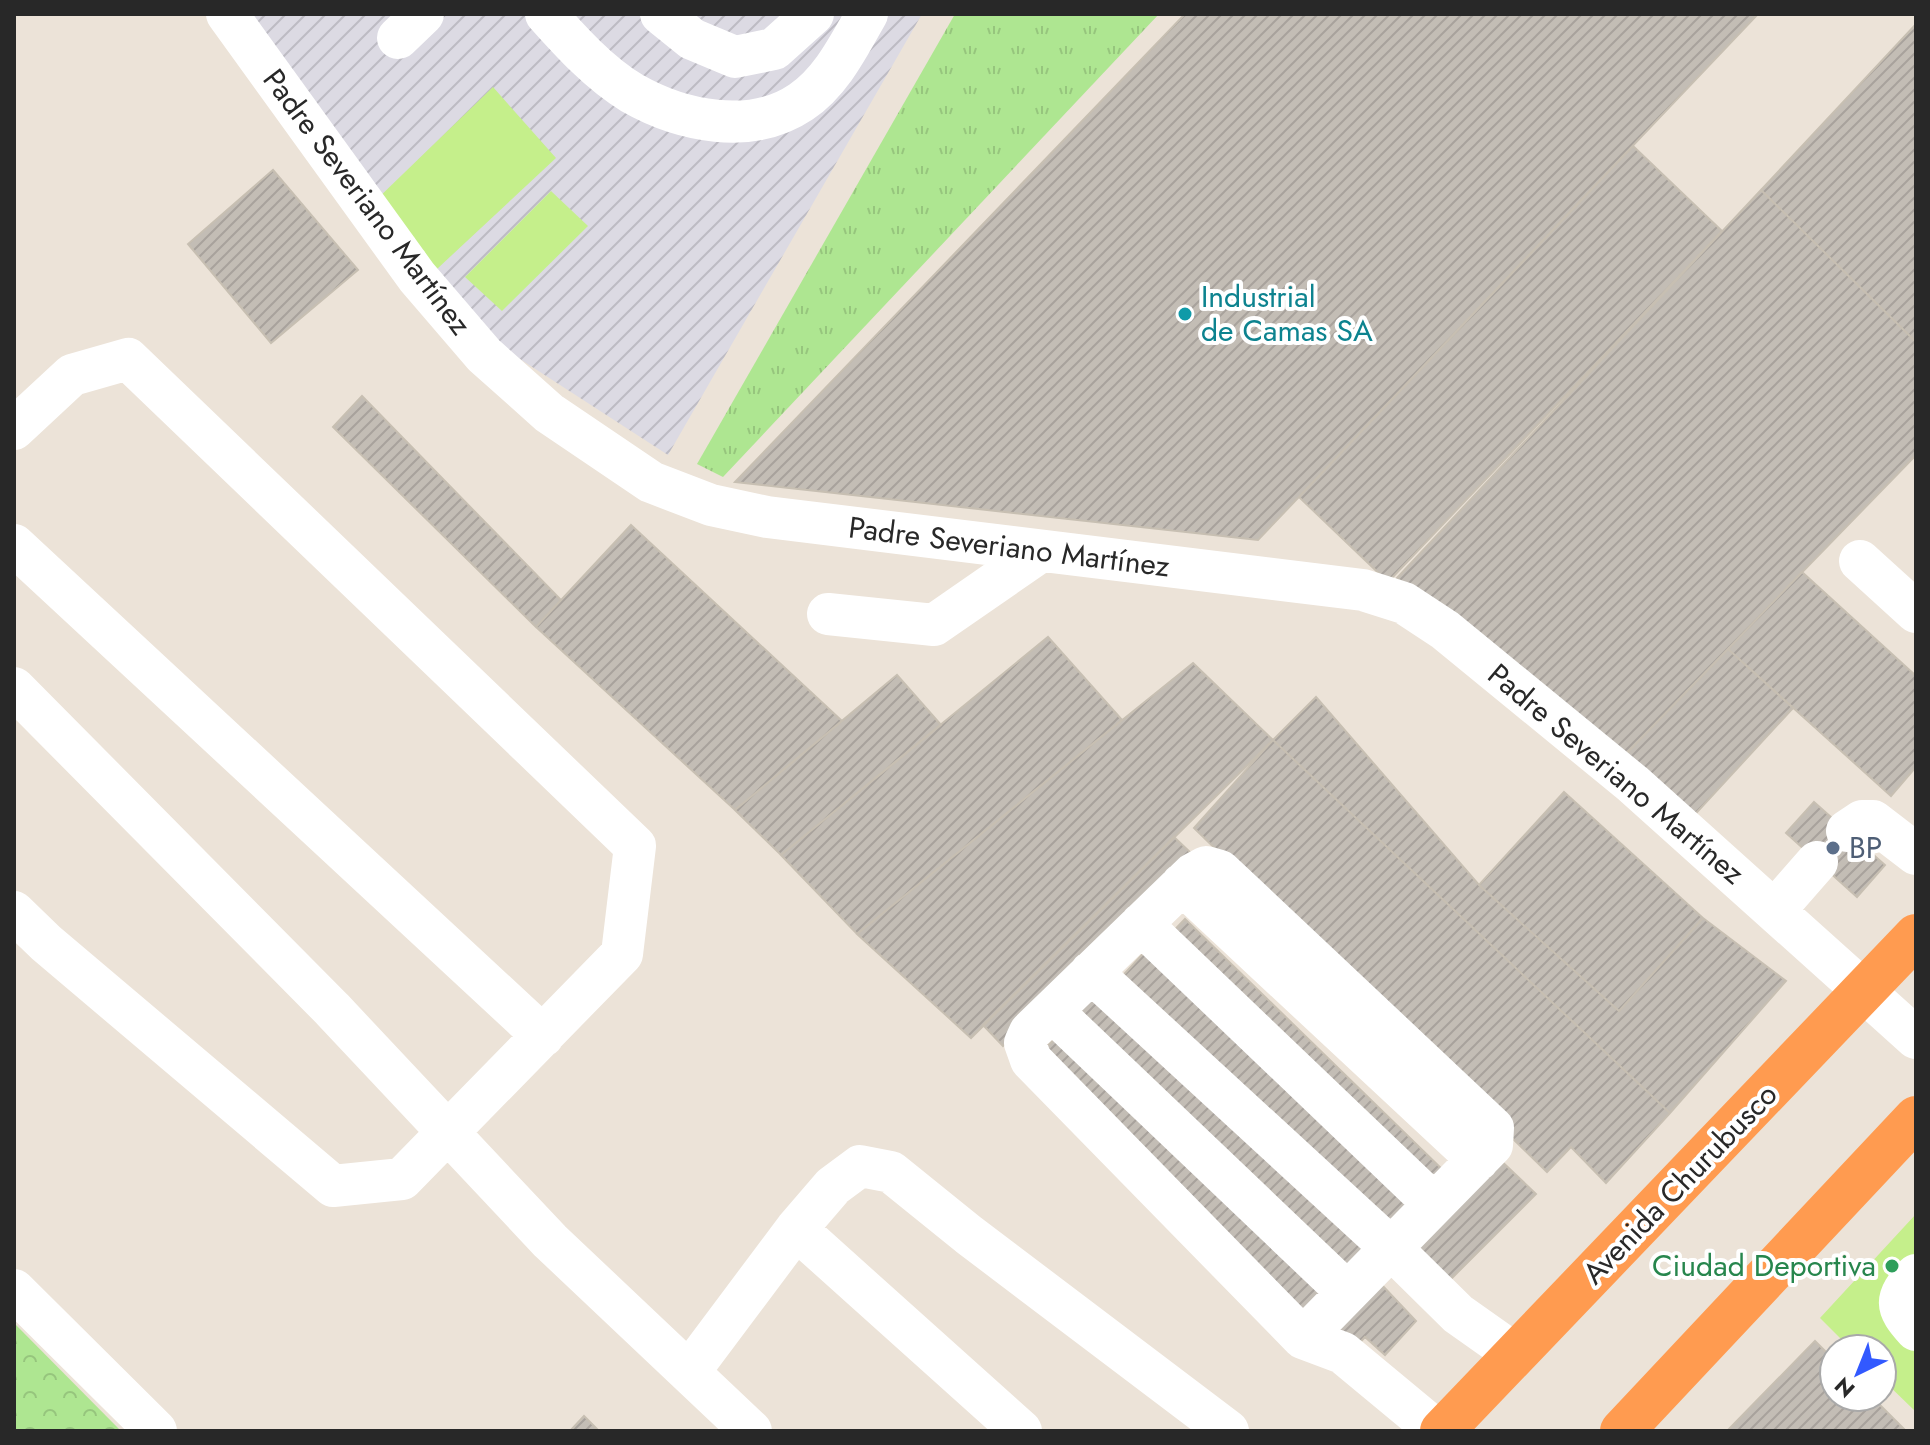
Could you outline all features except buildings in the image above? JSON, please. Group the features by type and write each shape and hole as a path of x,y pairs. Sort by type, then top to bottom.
{"highway":[{"name":"Avenida Churubusco","path":"1440,1431 1916,936"},
{"path":"1622,1431 1916,1118"}],"street":[{"name":"Padre Severiano Martínez","path":"227,14 417,277 484,355 549,413 651,482 711,505 767,517 1363,590 1404,603 1445,630 1633,784 1916,1038"},
{"path":"546,14 577,49 632,92 693,119 757,122 801,102 827,77 836,68 867,14"},
{"path":"661,14 692,39 735,57 774,49 813,14"},
{"path":"14,429 72,375 128,359 635,846 622,954 402,1179 333,1186 46,943 14,912"},
{"path":"14,545 543,1036"},
{"path":"828,614 934,625 1041,551"},
{"path":"1860,561 1916,612"},
{"path":"14,688 332,1009 550,1241 751,1431"},
{"path":"1847,831 1862,821 1873,821 1916,854"},
{"path":"1775,910 1817,862"},
{"path":"1303,1338 1478,1160 1182,884 1030,1032 1025,1043 1031,1060 1303,1338 1343,1353 1440,1431"},
{"path":"1141,924 1433,1203"},
{"path":"1091,972 1390,1247 1458,1314 1516,1355"},
{"path":"1052,1011 1347,1292"},
{"path":"689,1372 796,1229 833,1186 860,1166 891,1172 969,1235 1228,1431"},
{"path":"796,1229 1021,1431"},
{"path":"1916,1275 1907,1284 1898,1303 1900,1312 1916,1330"},
{"path":"14,1290 156,1431"}],"shaded area":[{"path":"246,14 922,14 668,455 492,341"}],"green space":[{"path":"955,14 1159,14 723,477 697,464"},
{"path":"493,87 556,158 437,269 374,202"},
{"path":"551,191 588,226 502,311 465,277"},
{"name":"Ciudad Deportiva","path":"1916,1214 1916,1412 1898,1395 1898,1333 1835,1333 1820,1318"},
{"path":"14,1323 121,1431 14,1431"}],"place":[{"name":"Industrial de Camas SA","path":"1185,314"},
{"name":"BP","path":"1833,848"},
{"name":"Ciudad Deportiva","path":"1892,1266"}]}
